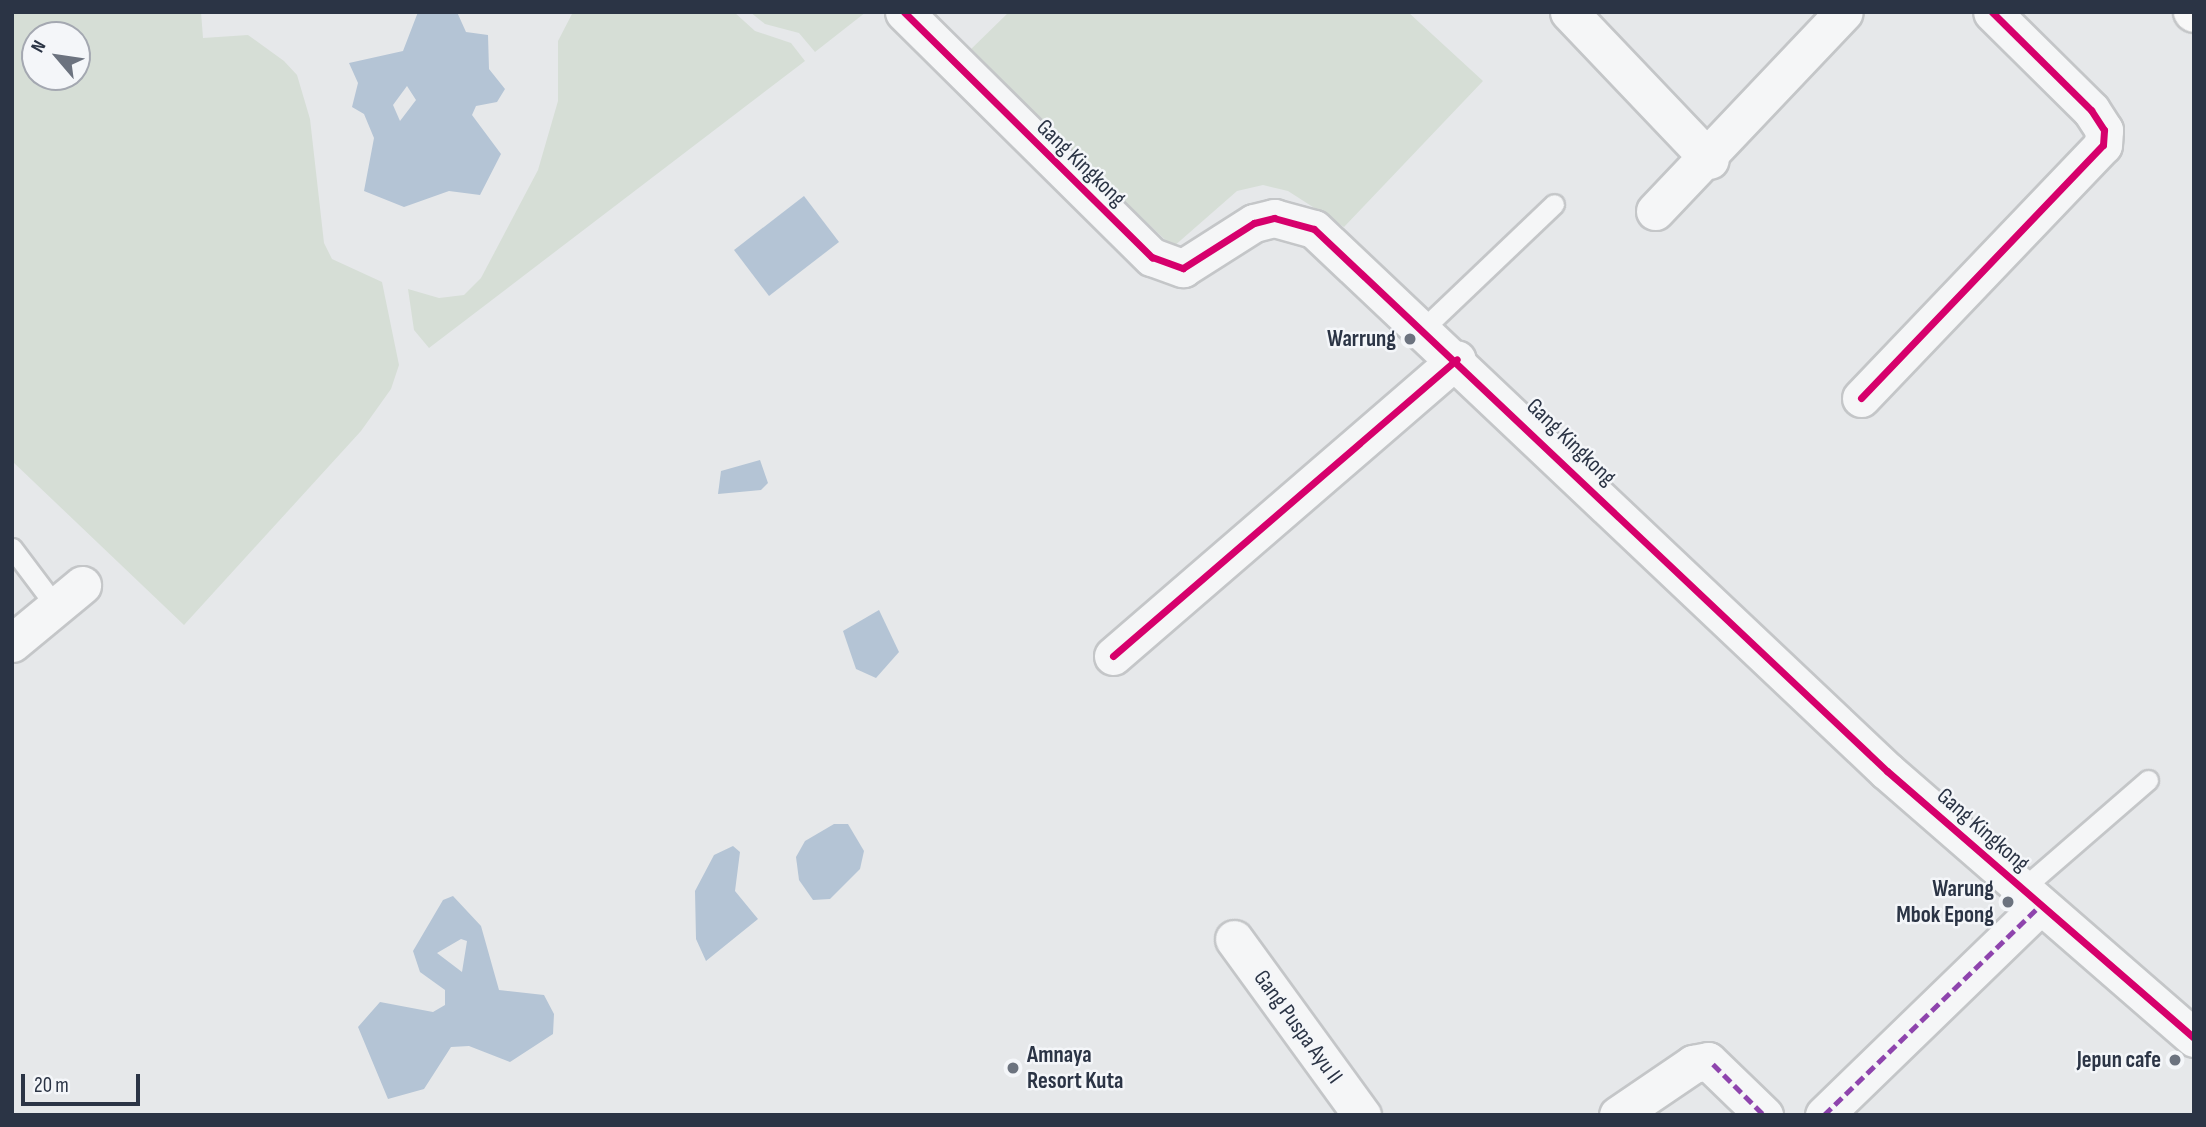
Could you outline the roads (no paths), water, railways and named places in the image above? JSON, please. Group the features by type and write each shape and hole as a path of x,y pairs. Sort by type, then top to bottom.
{"street":[{"name":"Gang Kingkong","path":"904,12 1152,257 1183,268 1254,223 1292,219 1314,229 1425,327 1887,772 2194,1038"},
{"path":"1569,12 1710,160"},
{"path":"1655,211 1710,160 1844,12"},
{"path":"1861,398 2103,145 2105,130 2091,110 1992,12"},
{"path":"1113,656 1457,359"},
{"path":"12,643 70,597"},
{"path":"1824,1115 2031,898"},
{"name":"Gang Puspa Ayu II","path":"1234,939 1362,1115"},
{"path":"1618,1115 1693,1064 1713,1065 1764,1115"}],"lane":[{"path":"1425,327 1553,204"},
{"path":"12,548 70,597"},
{"path":"2031,898 2148,780"}],"water":[{"path":"418,12 457,12 466,32 488,35 489,69 505,89 497,102 476,106 472,115 501,154 480,195 449,191 404,207 364,191 374,138 364,114 352,107 358,83 349,63 403,51","holes":["407,86 416,100 400,121 393,105"]},
{"path":"804,196 839,242 769,296 734,250"},
{"path":"760,460 768,483 761,490 718,494 721,471"},
{"path":"879,610 899,652 876,678 856,669 843,631"},
{"path":"834,824 848,824 864,851 860,869 830,899 813,900 799,880 796,857 805,841"},
{"path":"733,846 740,852 735,891 758,919 706,961 696,939 695,891 714,855"},
{"path":"453,896 481,926 499,990 544,995 554,1014 553,1034 510,1062 469,1046 451,1047 424,1089 388,1099 358,1027 380,1002 433,1012 445,1005 445,990 420,972 413,951 443,900","holes":["461,939 467,941 462,972 437,953"]}],"place":[{"name":"Warrung","path":"1410,339"},
{"name":"Warung Mbok Epong","path":"2008,902"},
{"name":"Jepun cafe","path":"2175,1060"},
{"name":"Amnaya Resort Kuta","path":"1013,1068"}]}
